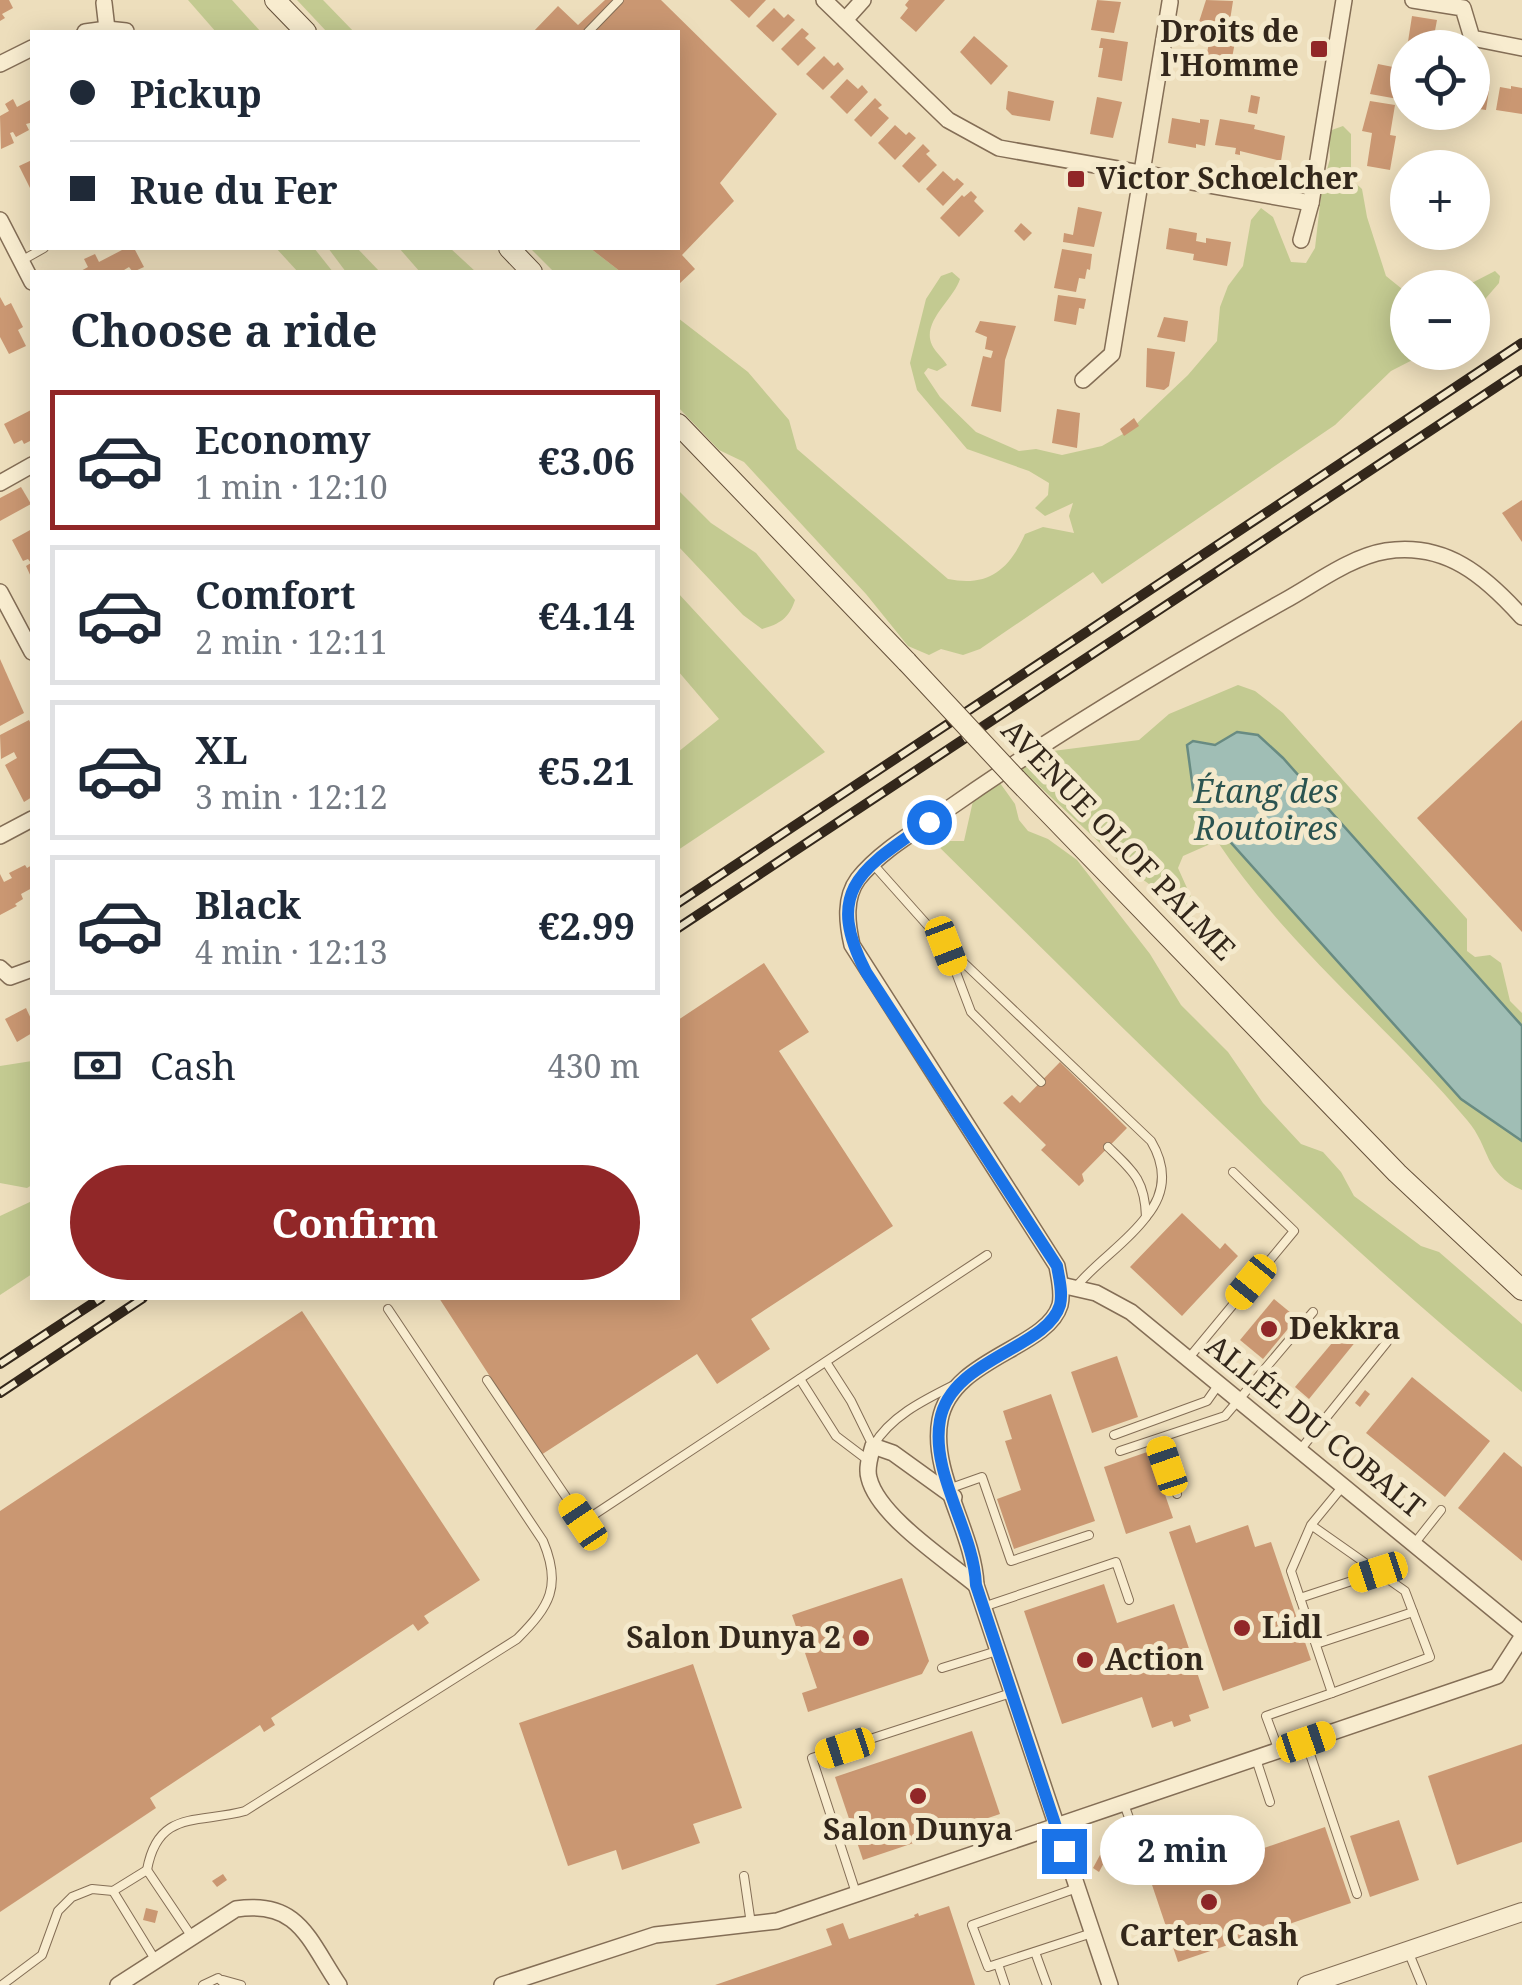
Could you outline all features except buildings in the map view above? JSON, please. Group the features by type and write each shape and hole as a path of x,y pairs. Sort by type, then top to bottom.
{"main road":[{"path":"275,0 304,30"},
{"path":"510,250 530,270"},
{"name":"AVENUE OLOF PALME","path":"680,426 1397,1173 1522,1290"}],"street":[{"path":"824,0 922,96 970,134 999,148 1311,203"},
{"path":"845,20 863,0"},
{"path":"1302,240 1344,0"},
{"path":"1413,0 1462,8 1472,38 1522,48"},
{"path":"1083,380 1112,354 1170,2"},
{"path":"104,3 107,29"},
{"path":"100,30 116,30"},
{"path":"0,64 30,49"},
{"path":"0,220 30,278"},
{"path":"0,483 30,466"},
{"path":"1110,1985 976,1585 975,1562 958,1517 938,1440 940,1418 956,1384 1047,1324 1068,1286 1046,1244 866,972 852,944 846,917 854,884 872,863 984,784 1225,634 1373,554 1404,550 1450,558 1472,568 1494,586 1522,618"},
{"path":"0,592 30,648"},
{"path":"0,836 30,820"},
{"path":"0,968 10,977 30,971"},
{"name":"ALLÉE DU COBALT","path":"502,1985 655,1935 777,1921 1498,1676 1522,1635 1131,1312 1096,1293 1068,1286"},
{"path":"952,1492 893,1453 871,1454 868,1475 882,1502 976,1585"},
{"path":"118,1985 236,1909 257,1906 277,1909 295,1920 339,1985"},
{"path":"1307,1985 1522,1912"}],"lane":[{"path":"590,30 619,0"},
{"path":"21,260 40,250"},
{"path":"872,863 946,946 1151,1141 1160,1156 1163,1171 1159,1201 1131,1237 1068,1286"},
{"path":"946,946 971,1012 1041,1082"},
{"path":"1108,1147 1144,1188 1146,1217"},
{"path":"1188,1359 1294,1231 1233,1172"},
{"path":"487,1380 583,1522 987,1255"},
{"path":"192,1938 147,1870 151,1849 163,1831 190,1818 245,1811 517,1638 541,1615 551,1594 553,1564 544,1541 388,1309"},
{"path":"1120,1452 1225,1416 1313,1312"},
{"path":"1300,1450 1388,1342"},
{"path":"826,1362 851,1401 871,1454"},
{"path":"800,1378 836,1436 871,1454"},
{"path":"871,1454 881,1432 895,1420 956,1384"},
{"path":"1114,1435 1207,1401 1219,1384"},
{"path":"1158,1439 1177,1494"},
{"path":"952,1492 982,1476 1012,1561 1089,1536"},
{"path":"1332,1692 1291,1571 1311,1525 1343,1486"},
{"path":"1414,1544 1442,1510"},
{"path":"1279,1751 1266,1716 1430,1657 1405,1591 1311,1525"},
{"path":"983,1607 1116,1562 1130,1600"},
{"path":"1300,1598 1378,1572"},
{"path":"1316,1644 1413,1612"},
{"path":"942,1668 997,1651"},
{"path":"857,1896 812,1758 1011,1693"},
{"path":"1306,1742 1357,1894"},
{"path":"1256,1759 1270,1802"},
{"path":"1124,1804 1142,1851"},
{"path":"2,1985 42,1955 58,1911 72,1897 92,1890 113,1891 147,1870"},
{"path":"744,1876 751,1924"},
{"path":"1077,1888 972,1925 988,1967 1092,1933"},
{"path":"113,1891 156,1961"},
{"path":"1408,1951 1422,1985"},
{"path":"1035,1952 1047,1985"},
{"path":"998,1964 1005,1985"},
{"path":"203,1985 212,1979 242,1985"}],"green space":[{"path":"188,0 232,0 259,30 214,30"},
{"path":"297,0 323,0 352,30 325,30"},
{"path":"1343,126 1351,134 1351,179 1362,189 1367,217 1390,279 1393,370 1335,425 1102,584 1093,572 980,649 963,655 941,649 929,655 908,646 866,594 744,462 719,450 680,409 680,320 748,372 789,420 797,449 948,579 986,578 1012,557 1025,534 1043,527 1074,533 1069,516 1073,503 1045,516 1035,508 1048,495 1049,483 1029,471 967,449 917,390 910,363 926,299 941,276 952,272 960,279 931,328 932,345 947,365 937,371 928,368 924,373 940,397 976,432 1019,451 1036,449 1062,455 1102,446 1130,430 1188,375 1217,341 1220,307 1228,286 1243,266 1251,220 1261,208 1273,217 1291,262 1306,263 1315,248 1322,187 1330,159 1329,131"},
{"path":"278,250 316,250 331,270 296,270"},
{"path":"330,250 359,250 378,270 344,270"},
{"path":"401,250 452,250 474,270 418,270"},
{"path":"532,250 593,250 618,270 552,270"},
{"path":"1495,271 1500,276 1490,293 1490,274"},
{"path":"680,492 711,523 756,553 795,600 783,619 762,629 743,615 680,548"},
{"path":"680,595 825,752 680,849 680,750 719,719 680,673"},
{"path":"1238,685 1255,691 1283,713 1467,919 1467,951 1475,957 1490,955 1501,963 1510,1001 1522,1013 1522,1026 1283,758 1237,732 1215,745 1193,741 1207,816 1461,1099 1522,1141 1522,1190 1500,1176 1467,1120 1274,915 1217,841 1183,856 1178,868 1196,908 1191,921 1134,875 1021,769 1045,752 1139,740 1169,714"},
{"path":"1000,783 1028,831 1048,839 1077,860 1150,954 1181,1005 1228,1052 1263,1103 1301,1144 1323,1152 1341,1172 1354,1196 1421,1246 1439,1252 1522,1324 1522,1392 1292,1190 926,834 948,819 950,841 964,841 973,801"},
{"path":"30,1061 27,1188 0,1183 0,1066"},
{"path":"30,1202 30,1275 0,1295 0,1216"}],"water":[{"name":"Étang des Routoires","path":"1237,732 1258,735 1283,758 1522,1026 1522,1141 1461,1099 1207,816 1193,789 1187,745 1193,741 1215,745"}],"railway":[{"path":"680,902 1522,343"},
{"path":"680,927 1522,370"},
{"path":"0,1364 98,1300"},
{"path":"0,1393 140,1300"}],"place":[{"name":"Droits de l'Homme","path":"1319,49"},
{"name":"Victor Schœlcher","path":"1076,179"},
{"name":"Dekkra","path":"1269,1329"},
{"name":"Lidl","path":"1242,1628"},
{"name":"Salon Dunya 2","path":"861,1638"},
{"name":"Action","path":"1085,1660"},
{"name":"Salon Dunya","path":"918,1796"},
{"name":"Carter Cash","path":"1209,1902"}],"route":[{"path":"929,822 872,863 854,884 846,917 852,944 866,972 1057,1266 1060,1306 1047,1324 956,1384 940,1418 938,1440 958,1517 975,1562 976,1585 1064,1851"}]}
